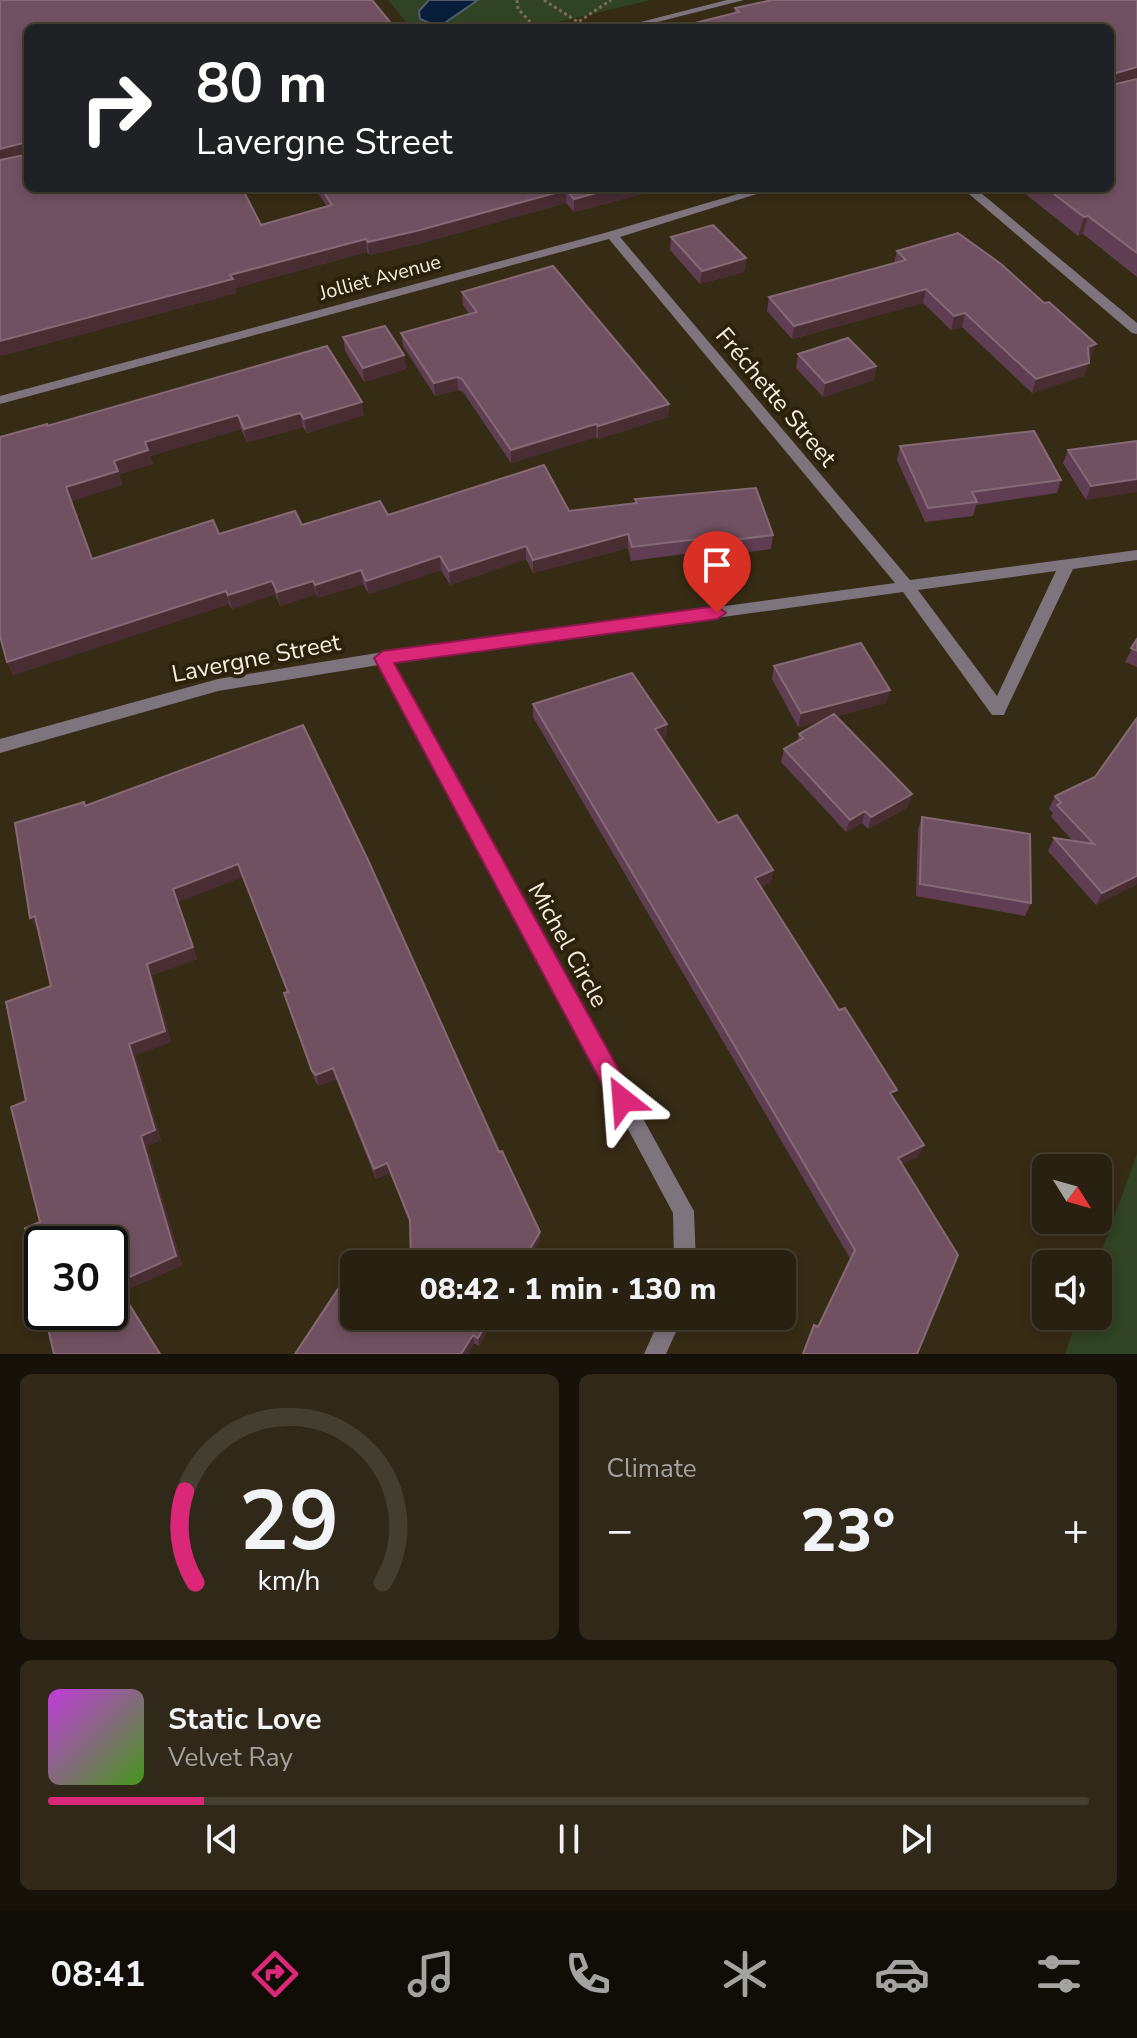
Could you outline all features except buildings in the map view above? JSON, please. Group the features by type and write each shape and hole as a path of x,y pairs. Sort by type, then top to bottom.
{"street":[{"path":"639,24 739,0"},
{"name":"Jolliet Avenue","path":"0,400 612,235 730,192"},
{"path":"973,192 1137,330"},
{"name":"Fréchette Street","path":"612,235 907,587"},
{"name":"Lavergne Street","path":"0,746 218,685 383,658 1137,555"},
{"path":"907,587 998,710 1067,565"},
{"name":"Michel Circle","path":"383,658 683,1211 684,1250"},
{"path":"655,1354 666,1330"}],"path":[{"path":"517,0 518,9 532,24"},
{"path":"544,0 578,22 611,0"}],"green space":[{"path":"388,0 651,0 549,24 408,24"},
{"path":"1137,1154 1137,1354 1065,1354 1073,1330 1112,1330 1112,1250 1102,1250 1108,1234 1112,1234 1112,1223"}],"water":[{"path":"429,0 478,0 443,24 432,24 420,19 419,11"}],"route":[{"path":"623,1100 383,658 717,613"}]}
